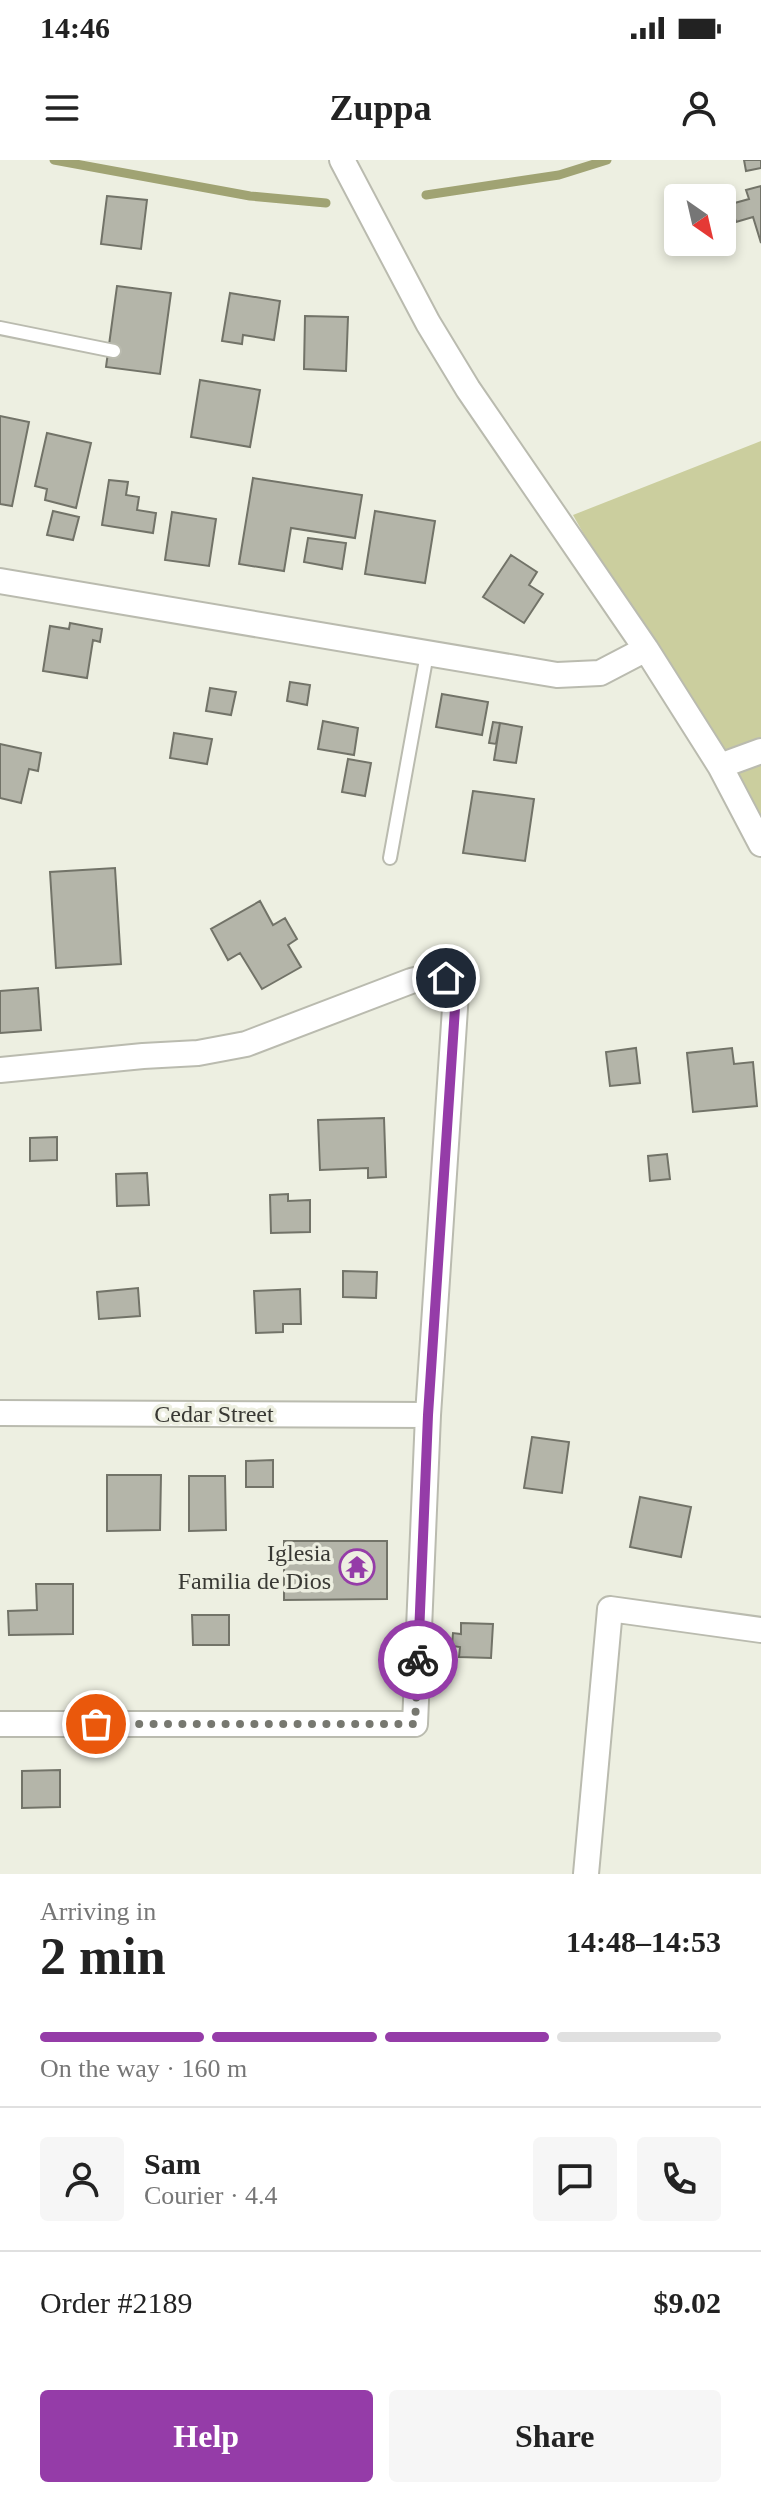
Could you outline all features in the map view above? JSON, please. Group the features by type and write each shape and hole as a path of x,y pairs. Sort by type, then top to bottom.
{"street":[{"path":"342,160 428,323 468,389 646,649 720,766 761,844"},
{"path":"0,581 557,675 600,673 646,649"},
{"path":"720,766 761,751"},
{"path":"0,1070 198,1053 246,1044 411,981 437,975 446,978 456,993 428,1415 415,1724 0,1724"},
{"name":"Cedar Street","path":"0,1413 428,1415"},
{"path":"586,1874 610,1609 761,1630"}],"lane":[{"path":"0,328 114,351"},
{"path":"390,858 427,654"}],"green space":[{"path":"761,441 761,850 573,515"}],"building":[{"path":"744,160 761,160 761,168 746,171"},
{"path":"761,186 761,243 753,217 736,222 736,203 749,199 746,190"},
{"path":"107,196 147,200 141,249 101,244"},
{"path":"117,286 171,293 160,374 106,367"},
{"path":"230,293 280,301 274,340 243,335 242,344 222,341"},
{"path":"305,316 348,317 346,371 304,369"},
{"path":"200,380 260,390 250,447 191,437"},
{"path":"0,416 29,422 12,506 0,504"},
{"path":"47,433 91,443 76,508 45,500 47,489 35,486"},
{"path":"253,478 362,495 355,538 291,528 284,571 239,564"},
{"path":"109,480 128,482 126,495 139,497 137,510 156,513 153,533 102,525"},
{"path":"53,511 79,517 73,540 47,535"},
{"path":"375,511 435,521 425,583 365,574"},
{"path":"172,512 216,519 209,566 165,560"},
{"path":"308,538 346,543 342,569 304,562"},
{"path":"511,555 537,572 529,585 543,594 524,623 483,597"},
{"path":"70,623 102,629 100,642 93,640 87,678 43,671 50,626 69,629"},
{"path":"290,682 310,685 307,705 287,701"},
{"path":"210,688 236,692 231,715 206,711"},
{"path":"442,694 488,702 482,735 436,727"},
{"path":"323,721 358,728 354,755 318,749"},
{"path":"493,722 500,723 496,744 489,743"},
{"path":"500,723 522,727 516,763 494,760"},
{"path":"174,733 212,739 207,764 170,758"},
{"path":"0,744 41,753 38,771 29,769 21,803 0,798"},
{"path":"348,759 371,763 365,796 342,792"},
{"path":"473,791 534,799 525,861 463,853"},
{"path":"115,868 121,964 56,968 50,872"},
{"path":"260,901 273,925 285,918 297,939 288,945 301,967 262,989 240,953 228,960 211,929"},
{"path":"38,988 41,1030 0,1033 0,991"},
{"path":"636,1048 640,1083 610,1086 606,1052"},
{"path":"732,1048 734,1064 753,1062 757,1106 693,1112 687,1053"},
{"path":"384,1118 386,1177 368,1178 368,1168 320,1170 318,1120"},
{"path":"57,1137 57,1160 30,1161 30,1138"},
{"path":"667,1154 670,1179 650,1181 648,1156"},
{"path":"147,1173 149,1205 117,1206 116,1174"},
{"path":"288,1194 288,1201 310,1200 310,1232 271,1233 270,1195"},
{"path":"343,1271 377,1272 376,1298 343,1297"},
{"path":"138,1288 140,1316 99,1319 97,1292"},
{"path":"300,1289 301,1324 283,1324 283,1332 256,1333 254,1291"},
{"path":"532,1437 569,1442 562,1493 524,1488"},
{"path":"273,1460 273,1487 246,1487 246,1461"},
{"path":"107,1475 161,1475 160,1530 107,1531"},
{"path":"189,1476 225,1476 226,1530 189,1531"},
{"path":"640,1497 691,1507 681,1557 630,1547"},
{"path":"284,1541 387,1541 387,1599 284,1600"},
{"path":"36,1584 73,1584 73,1634 9,1635 8,1611 37,1610"},
{"path":"192,1615 229,1615 229,1645 193,1645"},
{"path":"461,1623 493,1624 491,1658 459,1657 460,1647 452,1646 453,1633 461,1634"},
{"path":"60,1770 60,1807 22,1808 22,1771"}],"waterway":[{"path":"54,160 250,196 326,203"},
{"path":"426,195 559,175 607,160"}],"way so far":[{"path":"96,1724 415,1724 418,1660"}],"place":[{"name":"Iglesia Familia de Dios","path":"357,1567"}],"route":[{"path":"418,1660 428,1415 456,993 446,978"}]}
